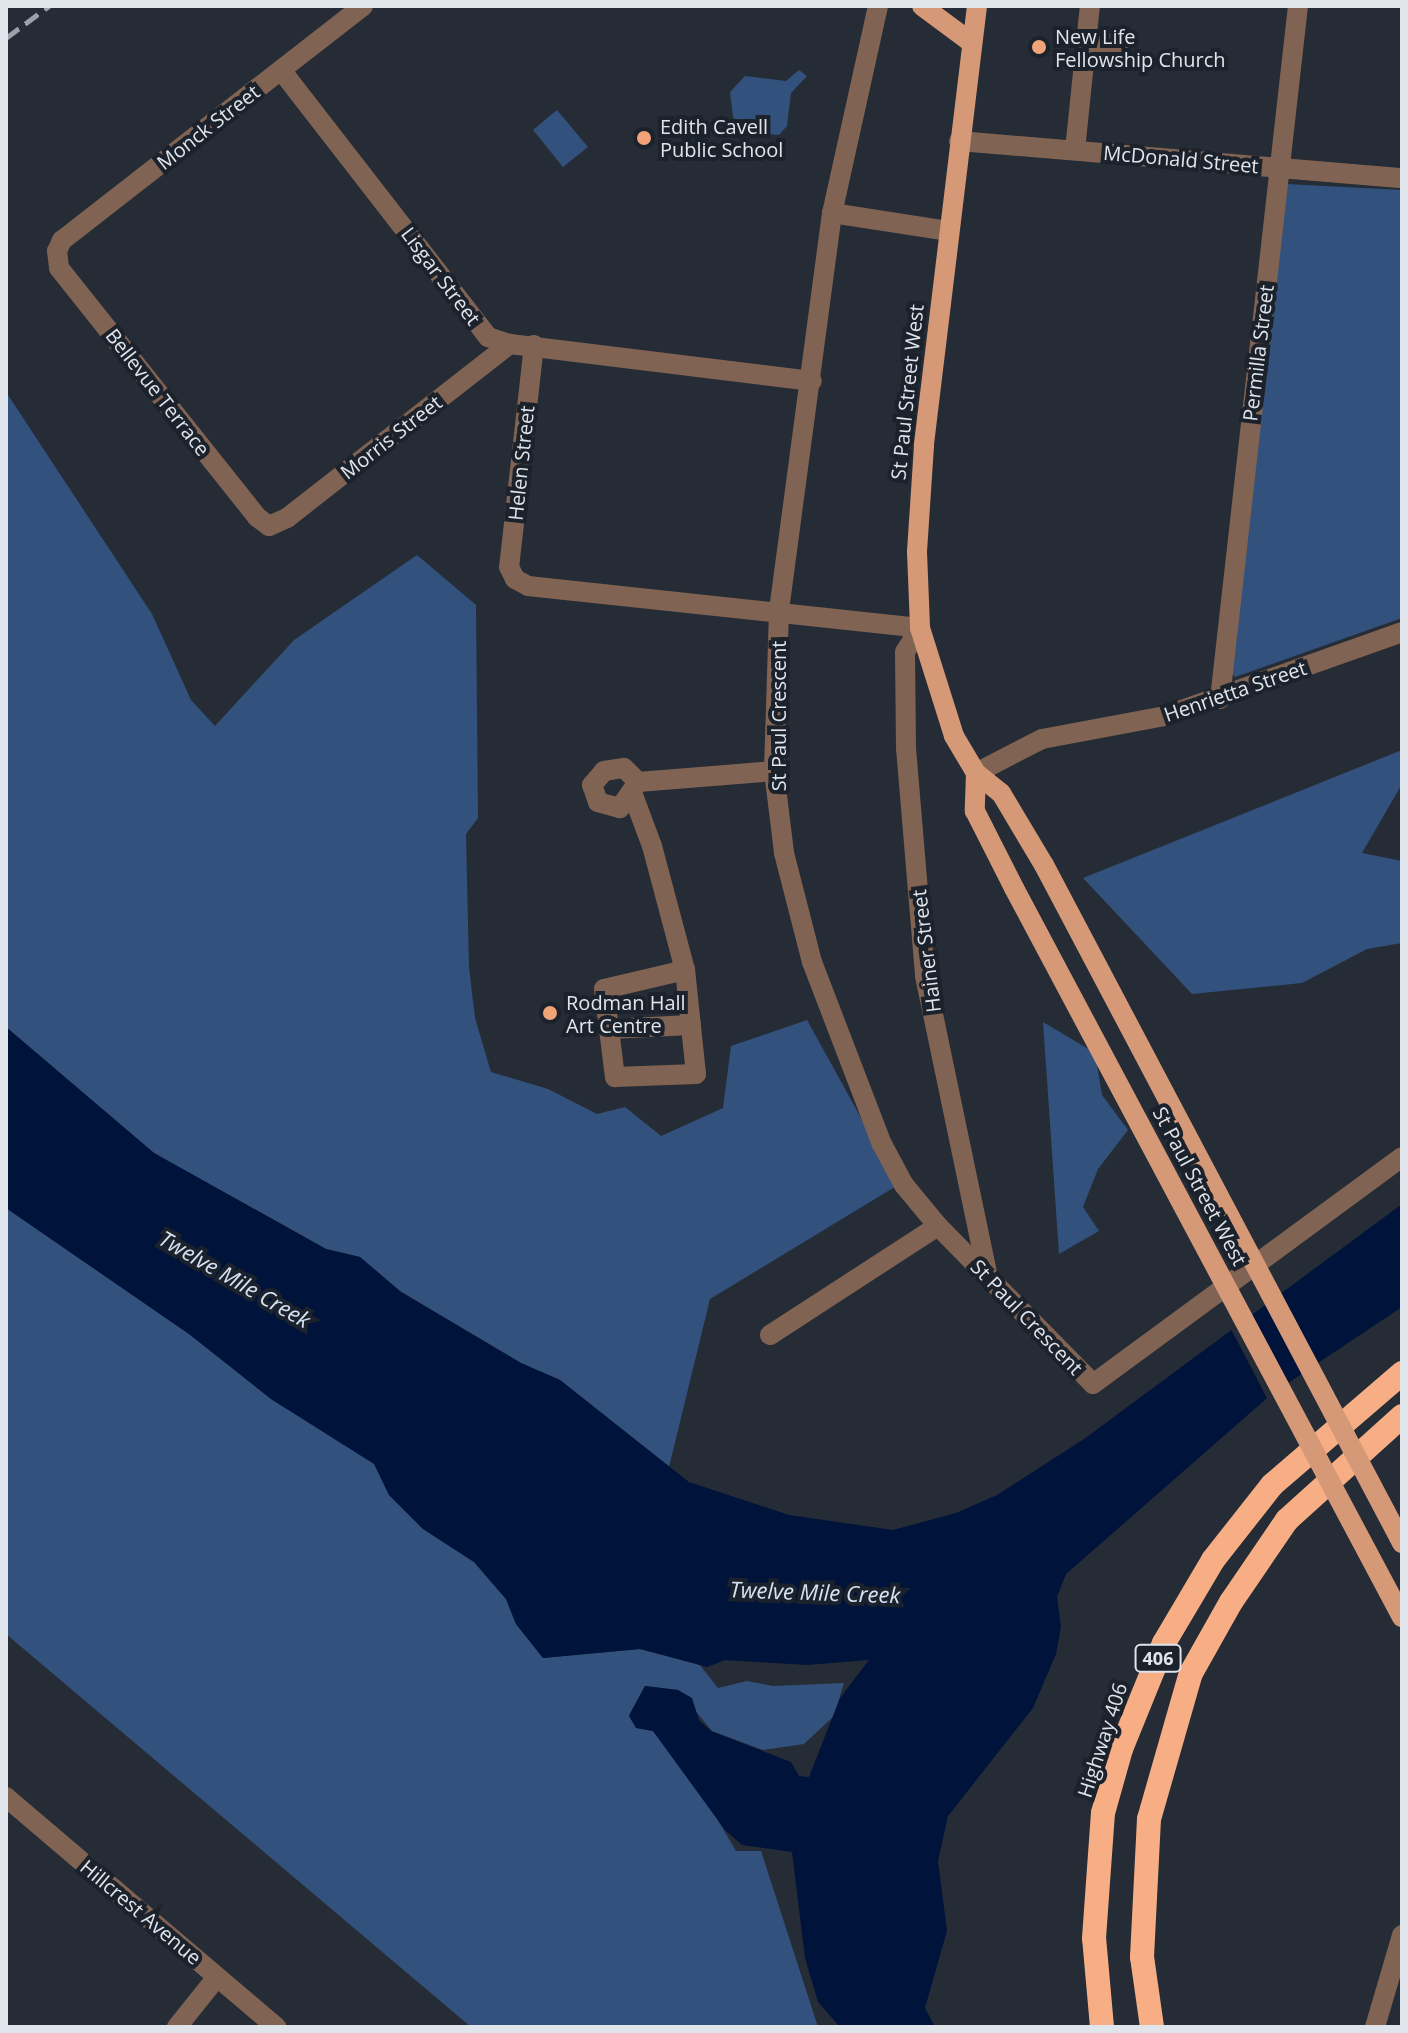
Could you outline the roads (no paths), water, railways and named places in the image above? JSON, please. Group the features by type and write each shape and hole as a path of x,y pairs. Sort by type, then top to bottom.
{"highway":[{"name":"Highway 406","path":"1102,2027 1094,1938 1103,1813 1121,1749 1164,1643 1213,1560 1272,1485 1402,1373"},
{"name":"406","path":"1155,2027 1145,1997 1143,1895 1149,1819 1191,1673 1231,1602 1287,1520 1402,1416"}],"main road":[{"path":"922,6 972,43"},
{"name":"St Paul Street West","path":"977,6 924,446 917,552 920,628 954,736 976,773 1001,793 1044,865 1402,1543"},
{"name":"St Paul Street West","path":"976,773 975,811 1402,1617"}],"street":[{"name":"Monck Street","path":"57,251 62,240 363,6"},
{"name":"St Paul Crescent","path":"878,6 832,213 779,611 774,771 784,853 812,962 882,1144 904,1185 938,1226 1093,1384 1402,1157"},
{"path":"1075,150 1090,6"},
{"name":"Permilla Street","path":"1220,699 1298,6"},
{"path":"1087,41 1120,44"},
{"name":"Lisgar Street","path":"281,70 488,337 510,344 812,381"},
{"name":"McDonald Street","path":"959,141 1402,178"},
{"path":"832,213 948,231"},
{"name":"Bellevue Terrace","path":"57,251 59,268 269,526"},
{"name":"Morris Street","path":"269,526 287,518 510,344"},
{"name":"Helen Street","path":"534,345 509,567 515,579 528,586 779,611"},
{"path":"779,611 920,628"},
{"name":"Hainer Street","path":"920,628 905,652 906,748 925,976 987,1274"},
{"name":"Henrietta Street","path":"976,773 1042,739 1165,716 1402,632"},
{"path":"685,970 604,989 615,1077 696,1074 685,970 636,788 774,771"},
{"path":"609,1029 691,1025"},
{"path":"770,1335 938,1226"},
{"name":"Hillcrest Avenue","path":"6,1797 276,2027"},
{"path":"1375,2027 1402,1935"},
{"path":"177,2027 217,1977"}],"water":[{"name":"Twelve Mile Creek","path":"6,1027 154,1153 326,1249 360,1257 401,1292 521,1363 560,1380 689,1482 789,1515 893,1530 956,1513 997,1495 1084,1439 1402,1204 1402,1307 1273,1393 1066,1574 1057,1597 1061,1627 1056,1654 1033,1708 948,1816 938,1861 947,1931 925,2008 935,2027 840,2027 818,2002 805,1958 792,1852 742,1845 725,1830 653,1731 636,1728 629,1716 645,1686 678,1690 692,1698 699,1720 711,1731 791,1762 799,1776 809,1777 840,1698 869,1660 807,1665 725,1660 707,1667 640,1649 543,1658 516,1624 506,1599 474,1562 423,1529 389,1495 374,1464 271,1399 189,1334 6,1208"}],"railway":[{"path":"6,38 49,6"}],"place":[{"name":"New Life Fellowship Church","path":"1039,47"},
{"name":"Edith Cavell Public School","path":"644,138"},
{"name":"Rodman Hall Art Centre","path":"550,1013"}]}
